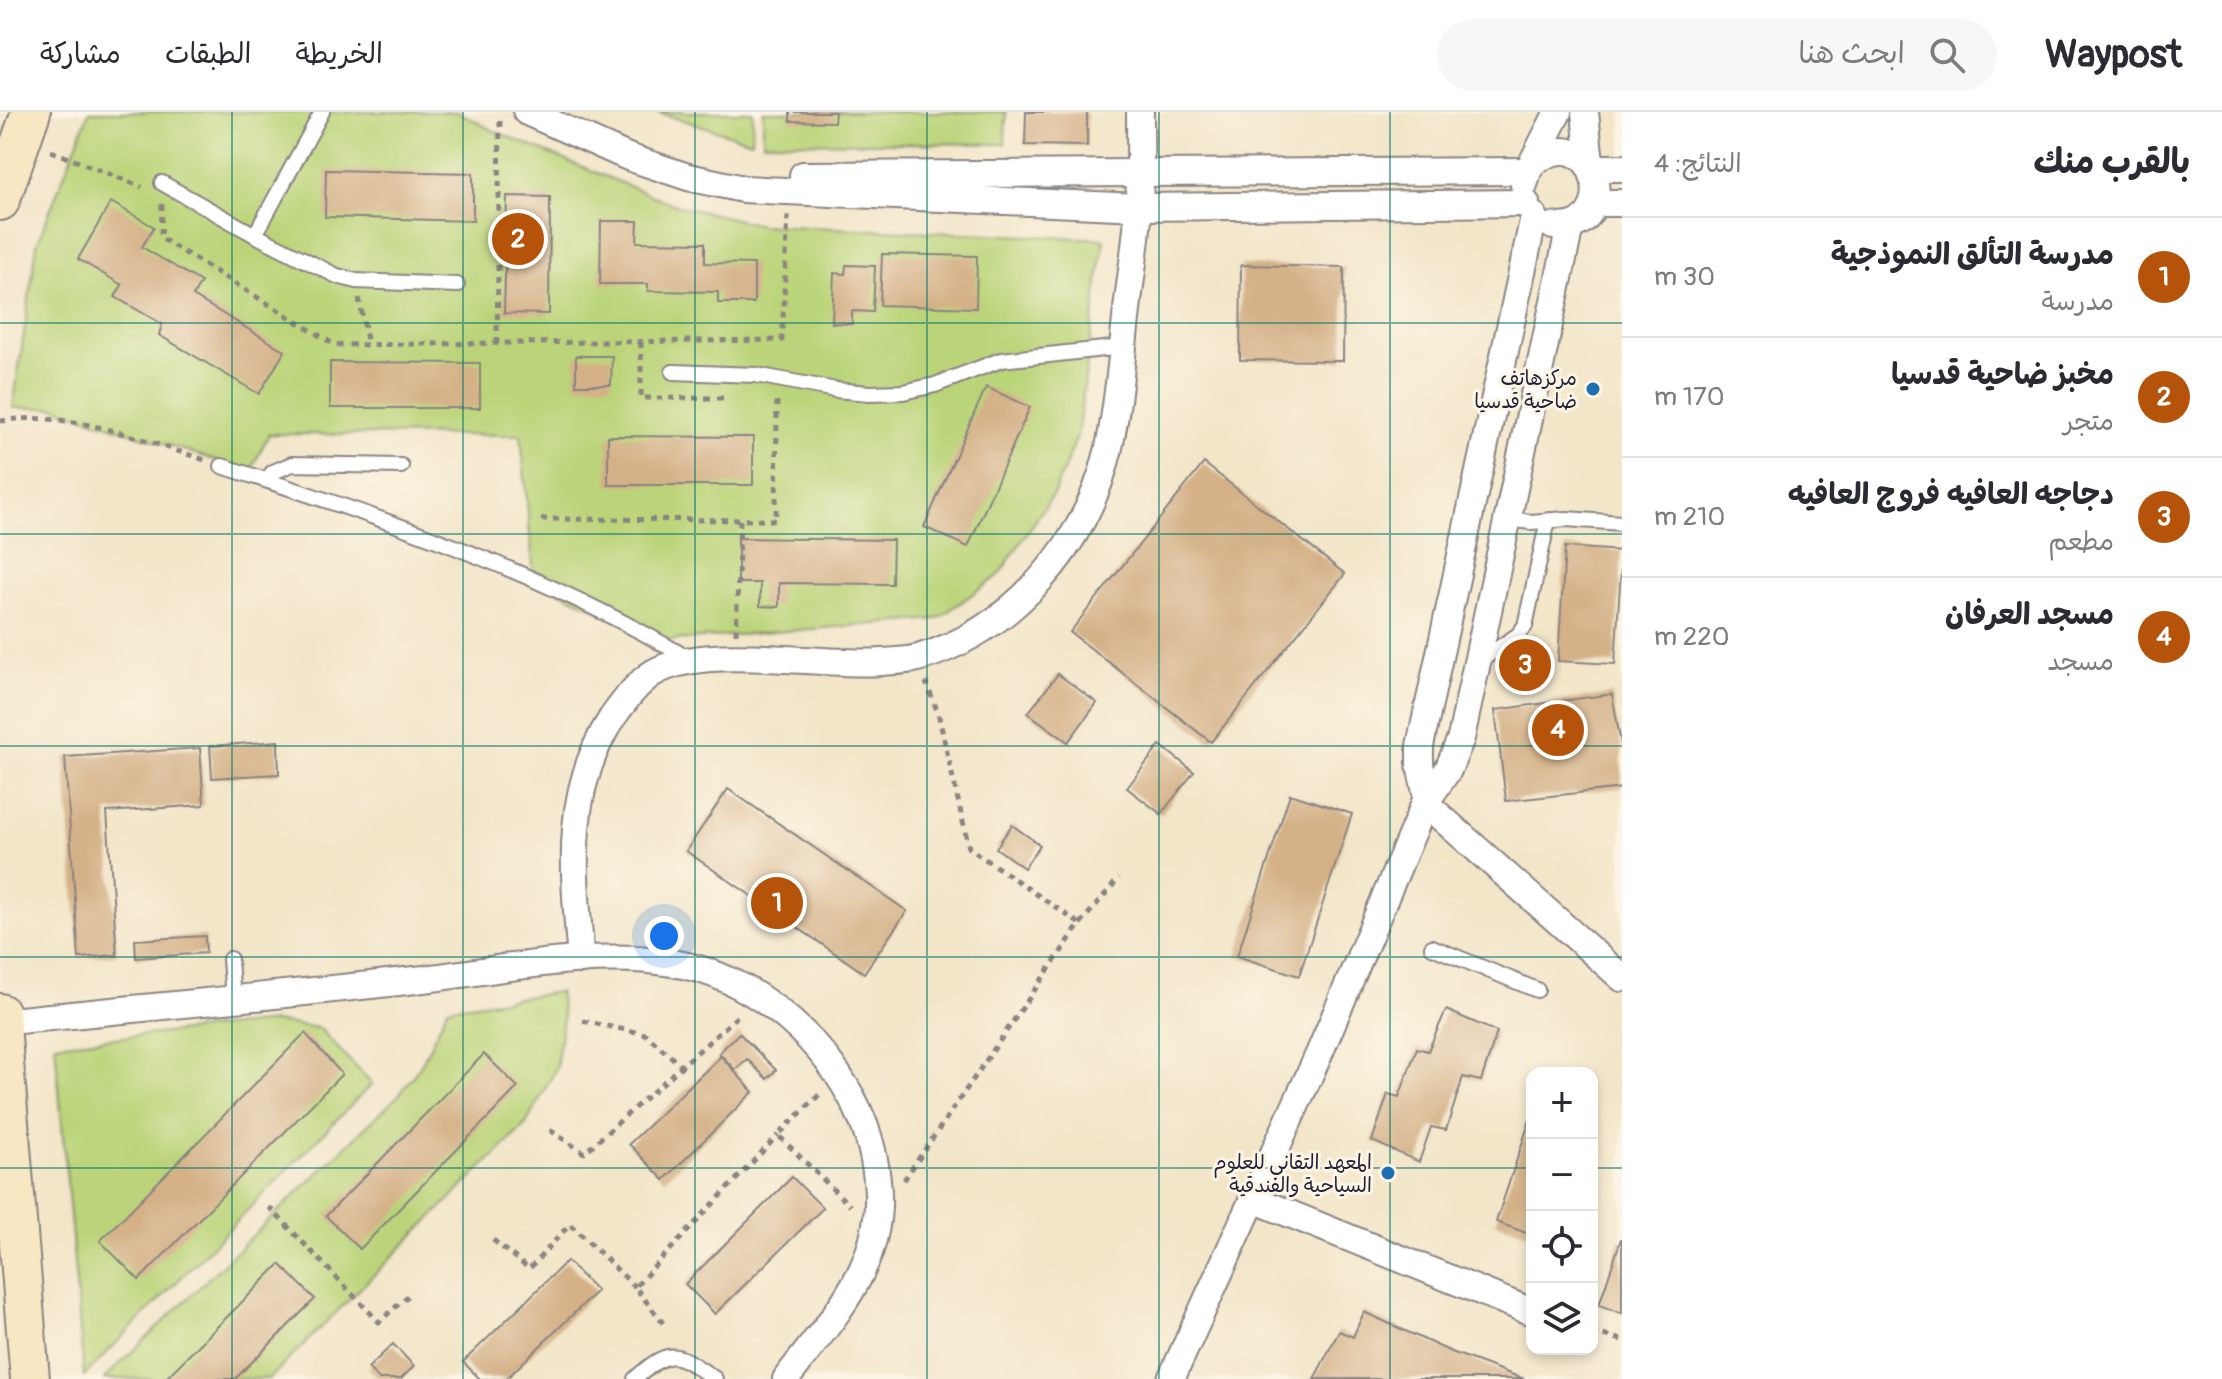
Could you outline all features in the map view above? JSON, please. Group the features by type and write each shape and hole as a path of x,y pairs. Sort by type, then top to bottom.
{"main road":[{"path":"0,201 26,125"},
{"path":"0,1013 30,1379"}],"street":[{"path":"527,112 628,157 688,177 743,189 789,183 1531,167 1544,155 1568,152 1591,166 1622,168"},
{"path":"563,112 634,143 692,162 789,183 1139,207 1530,209 1551,225 1570,226 1609,203 1599,191 1591,166 1585,112"},
{"path":"581,960 573,859 575,819 585,777 601,736 623,702 652,674 689,659 878,662 917,658 962,640 1004,614 1040,581 1070,542 1093,499 1108,453 1139,207 1140,112"},
{"path":"1558,112 1524,182 1530,209 1424,729 1420,764 1426,800 1622,978"},
{"path":"1171,1379 1319,1054 1426,800 1456,754 1570,226"},
{"path":"0,1022 413,981 581,960 627,959 673,963 718,975 758,997 803,1031 839,1075 861,1113 875,1155 880,1205 877,1231 866,1265 849,1295 786,1379"},
{"path":"1253,1199 1526,1310"}],"lane":[{"path":"255,235 322,112"},
{"path":"162,189 337,276 356,281 457,285"},
{"path":"673,372 756,375 836,390 903,392 935,385 978,367 1013,358 1123,347"},
{"path":"266,480 273,472 292,464 401,466"},
{"path":"222,466 492,561 653,637 689,659"},
{"path":"1508,519 1622,523"},
{"path":"1478,662 1518,635 1525,626 1548,520"},
{"path":"1432,947 1537,990"},
{"path":"230,959 233,999"},
{"path":"635,1379 663,1356 672,1356 688,1361 715,1379"}],"path":[{"path":"497,343 500,112"},
{"path":"26,125 147,189"},
{"path":"162,189 161,238 335,345 368,345 782,340 789,183"},
{"path":"356,281 368,345"},
{"path":"641,342 641,398 732,398"},
{"path":"541,519 776,520 777,398 762,398"},
{"path":"0,421 59,420 91,424 222,466"},
{"path":"735,659 740,520"},
{"path":"917,658 938,713 969,848 1080,924"},
{"path":"880,1205 909,1175 1080,924 1119,878"},
{"path":"550,1130 584,1153 758,997"},
{"path":"583,1021 645,1034 682,1066"},
{"path":"635,1287 839,1075"},
{"path":"778,1135 877,1231"},
{"path":"269,1207 379,1322 411,1293"},
{"path":"493,1240 529,1269 570,1224 635,1287 663,1323"},
{"path":"1598,1334 1622,1340"}],"green space":[{"path":"89,112 458,112 492,130 675,205 761,225 1104,239 1077,437 1054,493 998,576 937,619 663,641 534,579 521,435 269,434 250,472 56,408 13,408 37,244"},
{"path":"656,112 753,112 752,141 748,140"},
{"path":"763,112 1006,112 1005,144 763,142"},
{"path":"559,992 563,1018 556,1069 526,1124 269,1379 104,1379 400,1094 422,1063 448,1008"},
{"path":"275,1022 319,1028 372,1084 84,1376 55,1044"}],"building":[{"path":"790,112 835,112 834,122 790,121"},
{"path":"1026,112 1087,112 1087,146 1025,145"},
{"path":"326,170 473,173 473,221 325,217"},
{"path":"507,196 550,197 549,314 504,313"},
{"path":"111,202 154,227 142,247 201,282 193,296 285,351 259,394 159,335 162,324 115,297 122,285 78,259"},
{"path":"601,221 638,221 637,242 705,243 705,263 754,264 754,303 718,303 718,292 648,291 648,284 600,284"},
{"path":"882,254 977,256 976,308 880,305"},
{"path":"846,265 875,266 873,312 852,311 852,324 832,323 834,273 845,274"},
{"path":"1241,265 1344,267 1343,361 1240,360"},
{"path":"576,356 612,356 611,385 576,385"},
{"path":"330,362 480,363 480,408 330,408"},
{"path":"986,387 1030,407 968,547 924,527"},
{"path":"608,436 753,437 753,485 608,485"},
{"path":"1204,463 1345,574 1211,742 1070,632"},
{"path":"738,538 893,540 892,584 779,583 779,607 760,606 760,583 738,583"},
{"path":"1565,547 1622,551 1615,664 1558,661"},
{"path":"1058,674 1097,703 1068,742 1028,713"},
{"path":"1612,694 1622,749 1622,788 1506,801 1495,710"},
{"path":"278,741 279,774 212,778 210,746"},
{"path":"1160,745 1194,772 1161,814 1127,788"},
{"path":"200,748 204,805 107,812 117,955 79,958 65,757"},
{"path":"728,789 907,911 864,973 686,851"},
{"path":"1290,794 1352,814 1299,976 1237,956"},
{"path":"1012,825 1040,845 1024,868 996,848"},
{"path":"205,936 206,953 136,958 135,940"},
{"path":"1446,1010 1497,1032 1481,1081 1463,1077 1446,1130 1431,1127 1419,1162 1372,1141 1388,1094 1399,1097 1417,1048 1428,1051"},
{"path":"305,1033 342,1074 139,1280 100,1241"},
{"path":"739,1033 776,1070 767,1079 747,1059 735,1070 719,1053"},
{"path":"484,1054 518,1087 360,1249 326,1216"},
{"path":"721,1056 753,1092 664,1180 629,1144"},
{"path":"1526,1132 1526,1233 1496,1222"},
{"path":"792,1177 823,1208 715,1314 685,1284"},
{"path":"1622,1239 1622,1313 1599,1305"},
{"path":"567,1261 597,1291 506,1379 480,1379 463,1362"},
{"path":"280,1264 315,1299 235,1379 165,1379"},
{"path":"1364,1312 1449,1351 1524,1379 1314,1379 1339,1331 1353,1337"},
{"path":"393,1344 414,1366 401,1379 379,1379 368,1368"}],"place":[{"name":"مخبز ضاحية قدسيا","path":"518,239"},
{"name":"مركزهاتف ضاحية قدسيا","path":"1593,389"},
{"name":"دجاجه العافيه فروج العافيه","path":"1525,665"},
{"name":"مسجد العرفان","path":"1558,730"},
{"name":"مدرسة التألق النموذجية","path":"777,903"},
{"name":"المعهد التقاني للعلوم السياحية والفندقية","path":"1388,1173"}]}
